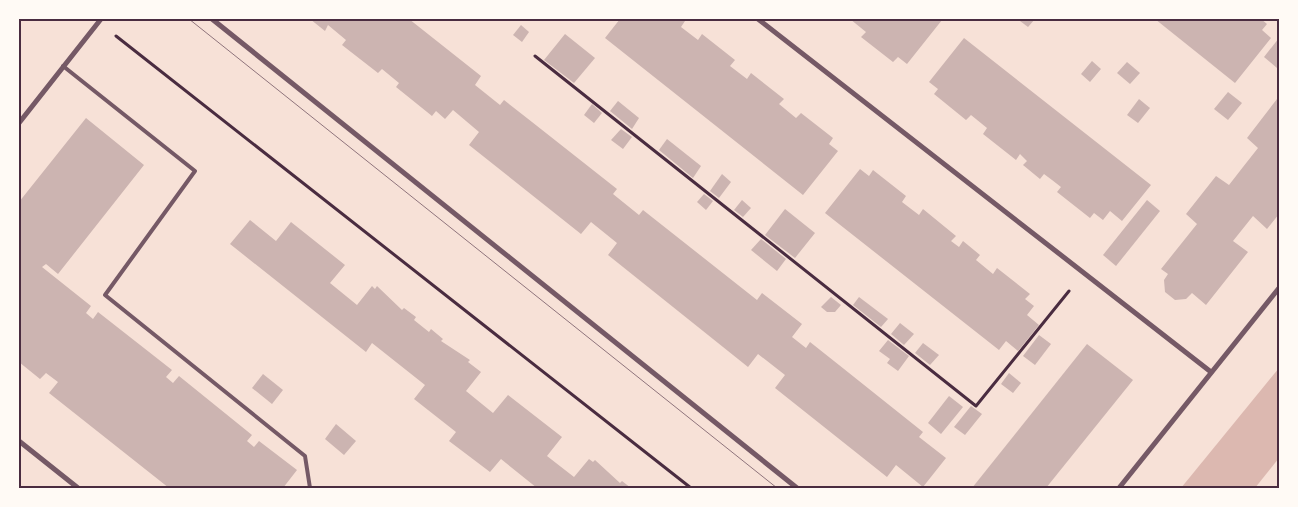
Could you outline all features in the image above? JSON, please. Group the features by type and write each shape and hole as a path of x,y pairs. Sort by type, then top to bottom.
{"street":[{"path":"212,19 797,488"},
{"path":"758,19 1211,372"},
{"path":"19,123 100,20"},
{"path":"1118,488 1279,288"},
{"path":"19,441 78,488"}],"lane":[{"path":"63,66 195,171 105,295 305,456 310,488"}],"path":[{"path":"100,20 691,488"},
{"path":"535,56 976,406 1083,272"}],"shaded area":[{"path":"1279,368 1279,458 1255,488 1181,488"}],"building":[{"path":"310,19 409,19 481,76 475,85 500,105 504,100 617,189 613,194 639,215 643,210 757,300 762,293 802,324 792,337 806,348 810,342 923,432 919,437 946,458 923,487 896,465 887,477 775,388 785,375 758,354 748,367 608,255 617,243 591,222 581,234 469,145 479,132 453,110 445,119 436,111 432,116 396,87 399,83 382,69 378,73 342,45 346,40 328,25 325,31"},
{"path":"620,19 683,19 685,21 681,27 698,40 702,34 735,60 730,66 747,79 751,73 784,99 779,104 796,118 801,113 833,138 829,144 838,151 803,195 605,38"},
{"path":"850,19 942,20 907,64 898,57 893,62 861,37 866,32"},
{"path":"1022,19 1035,19 1028,27 1020,21"},
{"path":"1155,19 1261,19 1267,24 1262,30 1271,38 1235,83"},
{"path":"521,25 529,32 522,42 513,35"},
{"path":"565,34 595,58 574,83 544,60"},
{"path":"964,38 1151,185 1122,221 1110,211 1103,220 1094,213 1090,218 1057,192 1061,187 1044,174 1040,179 1023,165 1027,161 1020,154 1016,160 983,134 987,128 971,115 966,120 934,94 938,89 929,82"},
{"path":"1279,38 1279,66 1277,68 1264,57"},
{"path":"1092,61 1101,69 1090,82 1081,74"},
{"path":"1127,62 1140,73 1130,84 1117,73"},
{"path":"1228,92 1242,103 1228,120 1214,109"},
{"path":"1139,99 1150,108 1138,123 1127,115"},
{"path":"1277,99 1279,101 1279,214 1267,229 1253,216 1233,241 1248,252 1206,305 1192,293 1186,299 1175,300 1165,292 1164,280 1168,274 1161,269 1197,224 1186,214 1216,176 1229,185 1258,148 1247,138"},
{"path":"618,101 639,118 632,129 610,111"},
{"path":"592,104 602,113 594,123 584,115"},
{"path":"86,118 144,165 58,274 46,264 42,267 91,306 86,313 93,319 98,312 172,370 166,377 173,383 179,376 252,435 247,441 254,447 259,441 297,470 283,488 169,488 49,393 58,382 46,373 40,379 19,362 19,202"},
{"path":"621,129 632,137 623,149 611,140"},
{"path":"667,139 701,166 693,178 659,150"},
{"path":"860,169 869,176 873,170 906,196 902,202 919,215 923,209 956,236 951,241 959,247 963,241 980,255 976,260 993,274 997,268 1030,294 1025,299 1034,306 1027,315 1039,325 1018,351 1006,341 999,350 825,213"},
{"path":"722,174 731,182 719,198 710,191"},
{"path":"704,194 713,201 706,210 697,202"},
{"path":"742,200 751,208 743,217 734,210"},
{"path":"1147,200 1160,211 1116,266 1103,255"},
{"path":"785,209 815,233 795,258 765,235"},
{"path":"250,220 276,241 291,222 345,265 330,283 357,305 372,286 375,289 377,286 402,310 404,308 416,317 414,320 429,332 431,329 443,339 441,341 470,360 468,362 481,372 466,391 493,413 508,395 562,437 547,456 574,477 589,459 593,462 595,460 620,483 622,481 631,488 537,488 501,459 490,472 449,441 456,432 414,399 425,385 372,343 366,352 230,244"},
{"path":"761,239 786,259 777,271 751,250"},
{"path":"831,297 841,305 835,312 827,312 821,307"},
{"path":"859,297 888,319 881,327 853,305"},
{"path":"900,323 914,334 904,345 891,334"},
{"path":"1039,335 1051,344 1035,365 1023,356"},
{"path":"888,340 909,356 898,371 887,363 890,359 879,351"},
{"path":"923,343 939,355 930,365 915,353"},
{"path":"1087,344 1133,380 1046,488 972,488"},
{"path":"1009,373 1021,383 1013,393 1001,384"},
{"path":"263,374 283,390 272,404 252,388"},
{"path":"949,396 963,407 941,434 928,423"},
{"path":"971,406 982,414 965,435 954,427"},
{"path":"336,424 356,441 344,455 325,439"}],"tram line":[{"path":"189,19 777,488"}]}
